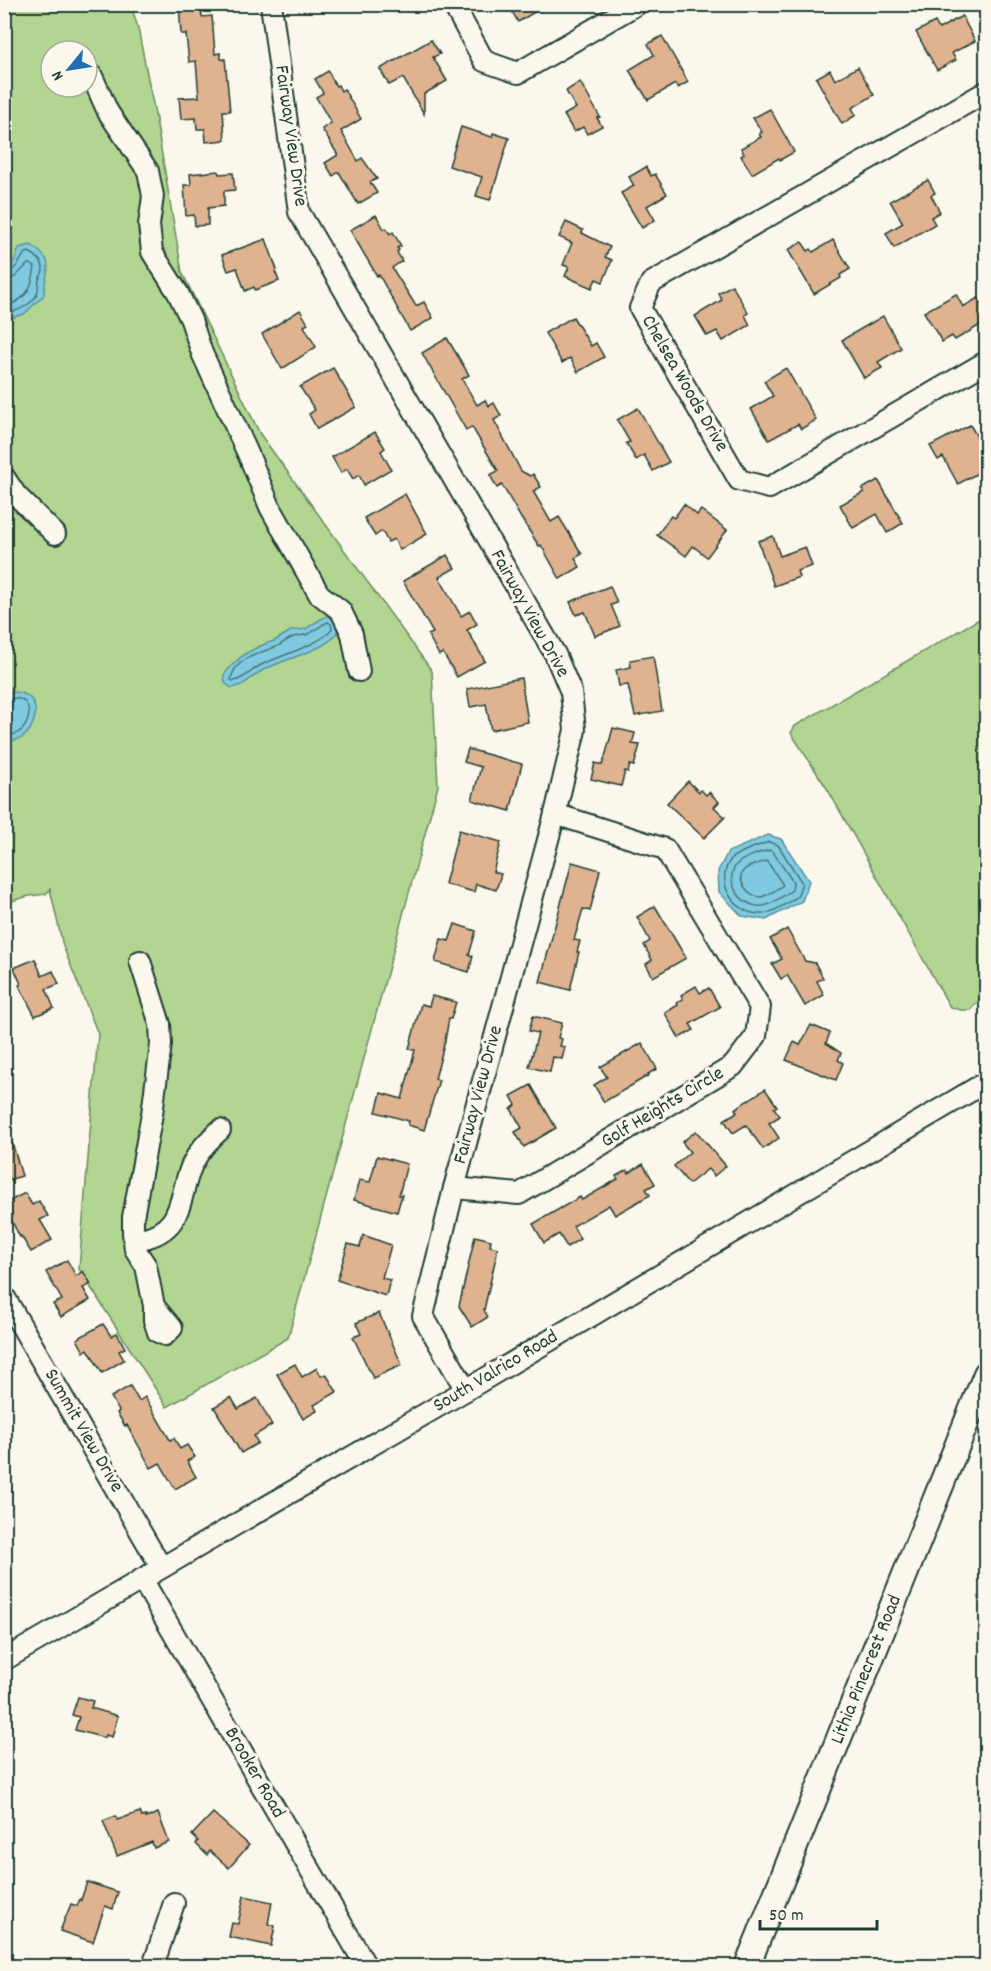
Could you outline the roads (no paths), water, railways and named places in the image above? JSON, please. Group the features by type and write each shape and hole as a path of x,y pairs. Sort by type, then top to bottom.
{"main road":[{"name":"Lithia Pinecrest Road","path":"747,1966 987,1374"}],"street":[{"name":"Fairway View Drive","path":"272,4 299,212 555,654 571,692 575,730 555,814 454,1188 423,1316 466,1390"},
{"path":"453,4 484,61 518,73 637,4"},
{"path":"99,92 108,112 148,171 153,196 149,225 152,252 178,293 191,320 202,353 270,507 320,594 341,611 352,634 359,671"},
{"name":"Chelsea Woods Drive","path":"987,92 651,283 640,308 739,480 769,488 987,362"},
{"path":"4,477 16,495 55,534"},
{"name":"Golf Heights Circle","path":"454,1188 519,1194 733,1066 756,1036 760,1007 665,849 555,814"},
{"path":"140,962 160,1024 161,1044 152,1114 133,1217 133,1232 135,1249 146,1266 154,1306"},
{"name":"South Valrico Road","path":"4,1660 987,1082"},
{"path":"133,1232 141,1239 153,1236 168,1226 178,1214 192,1167 202,1147 220,1130"},
{"path":"146,1266 153,1252 153,1236"},
{"name":"Summit View Drive","path":"4,1296 161,1567"},
{"name":"Brooker Road","path":"142,1579 366,1966"},
{"path":"153,1966 174,1903"}],"water":[{"path":"31,245 45,257 47,262 44,295 24,314 5,320 5,268 15,260 19,248"},
{"path":"330,615 336,620 338,629 336,635 327,643 269,667 241,685 232,688 225,683 224,675 246,654 291,631 305,629"},
{"path":"21,693 30,698 35,707 35,713 33,724 23,737 5,742 5,694"},
{"path":"768,835 781,839 809,881 802,901 766,920 742,916 719,892 718,871 728,852"}]}
